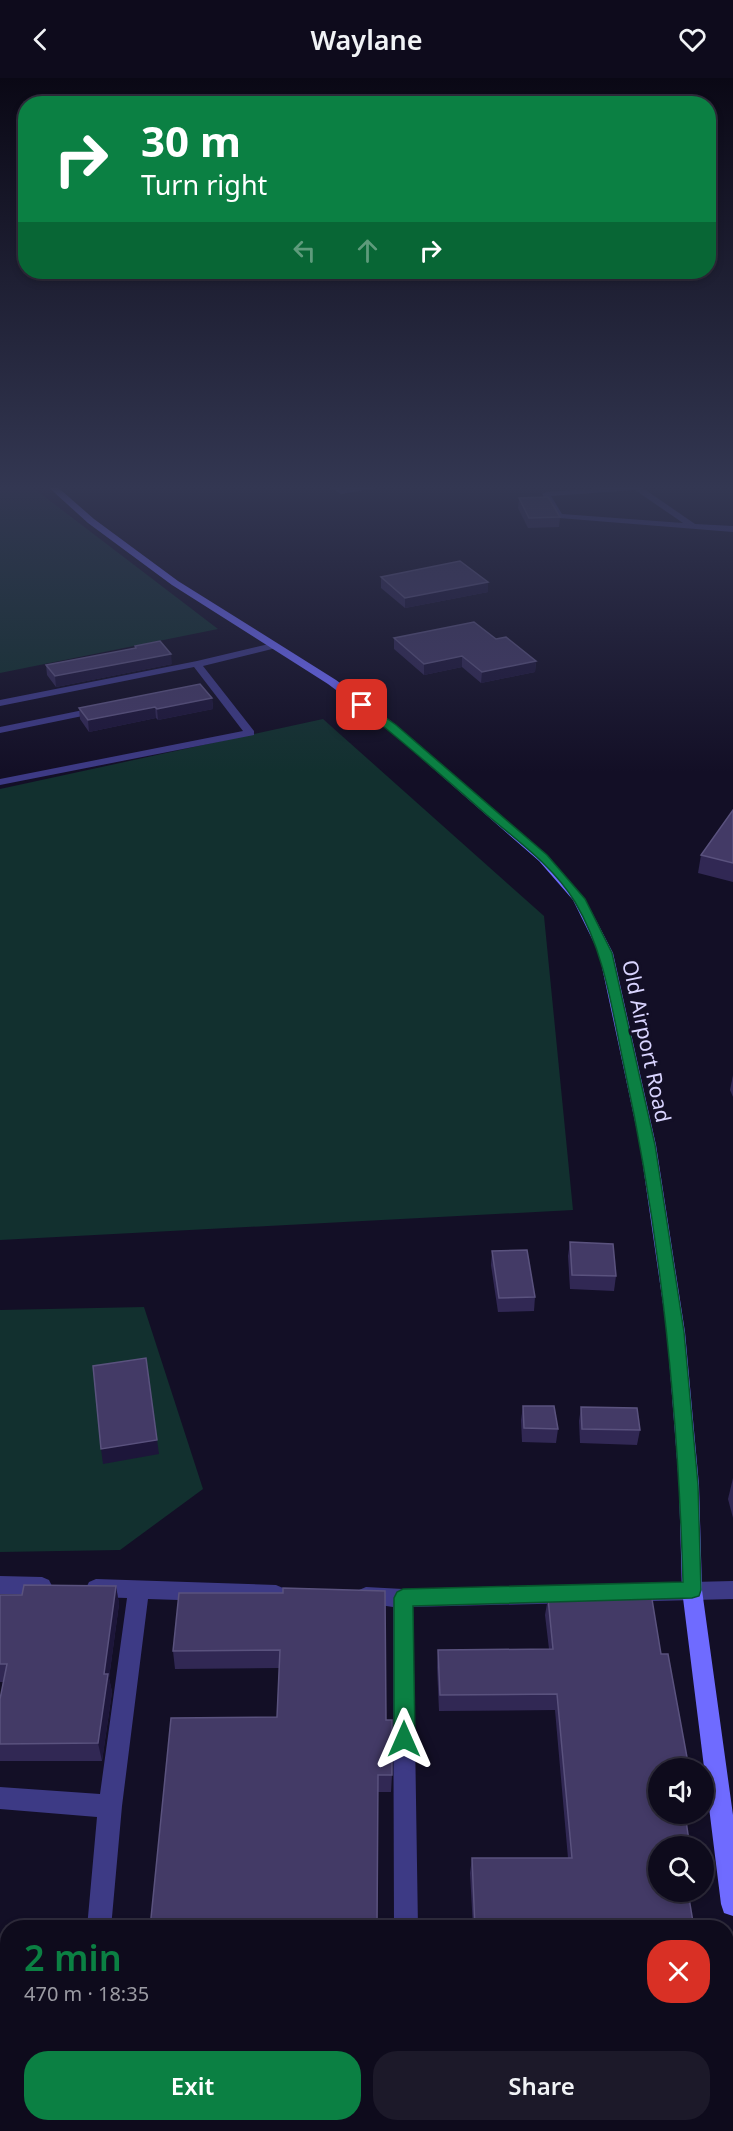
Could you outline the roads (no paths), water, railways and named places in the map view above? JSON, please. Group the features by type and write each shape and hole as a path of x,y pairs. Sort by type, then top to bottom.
{"main road":[{"name":"Old Airport Road","path":"171,580 332,682 392,728 543,858 579,899 606,953 648,1145 676,1332 689,1485 692,1590 733,1904"}],"street":[{"path":"0,703 197,664 273,646"},
{"path":"0,782 250,733 207,688 197,664"},
{"path":"0,730 112,707"},
{"path":"0,1585 58,1587"},
{"path":"81,1587 300,1594"},
{"path":"100,1920 110,1806 139,1589"},
{"path":"346,1596 403,1598 733,1590"},
{"path":"403,1598 406,1920"},
{"path":"0,1798 110,1806"}]}
